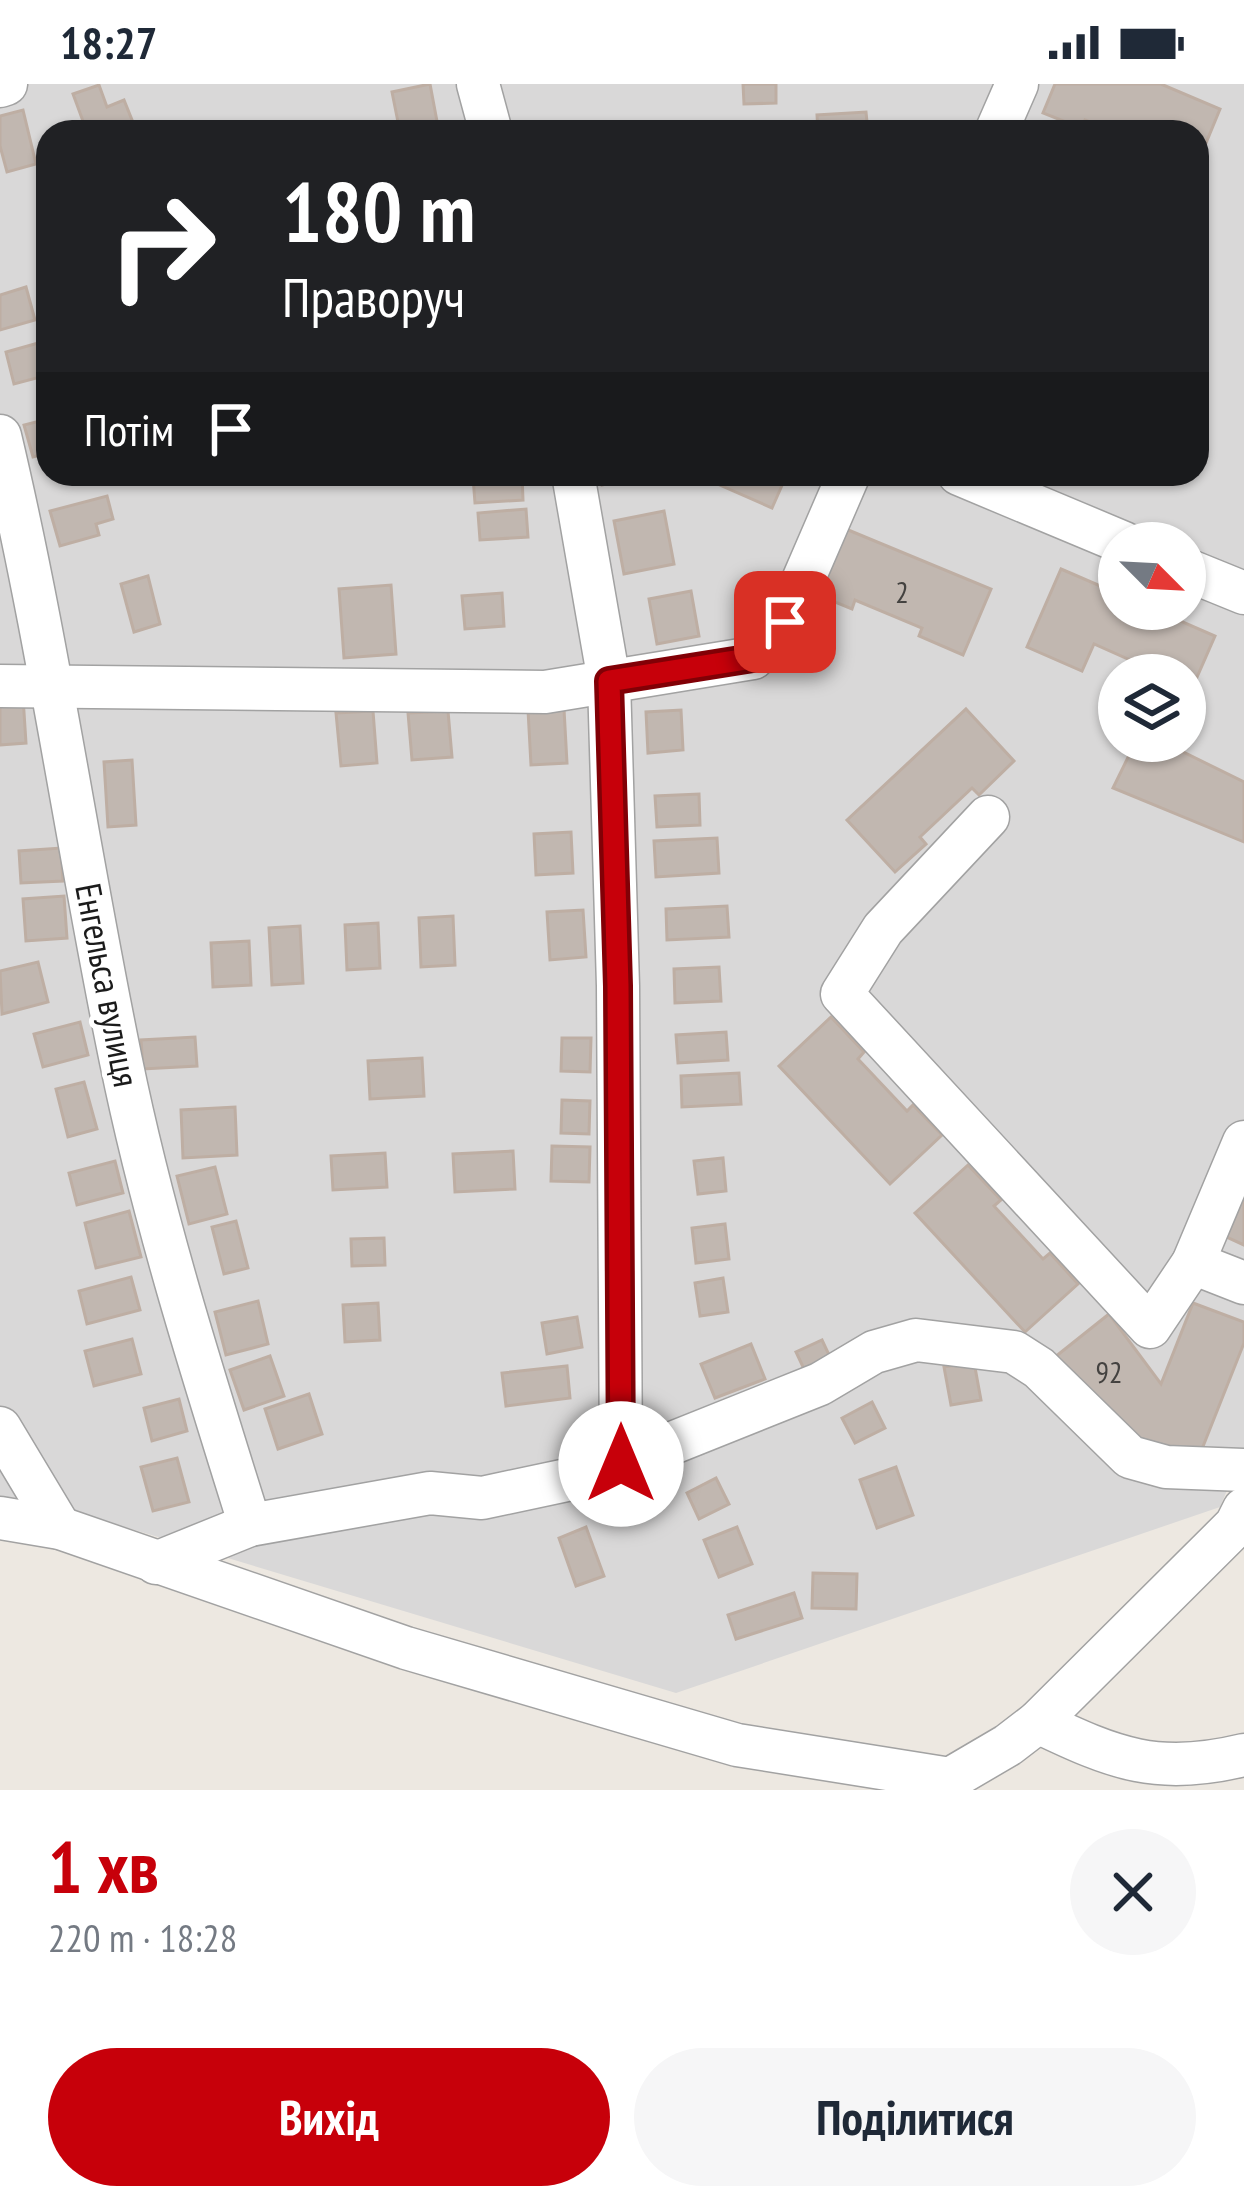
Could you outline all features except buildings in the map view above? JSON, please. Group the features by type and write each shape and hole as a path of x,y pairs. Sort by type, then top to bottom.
{"street":[{"path":"478,84 488,120"},
{"path":"1001,120 1017,84"},
{"name":"Енгельса вулиця","path":"0,436 34,582 122,1064 190,1335 250,1525"},
{"path":"575,486 609,681 618,986 621,1464"},
{"path":"0,686 545,692 753,658 785,622 843,486"},
{"path":"988,486 1098,532"},
{"path":"1206,577 1244,593"},
{"path":"988,817 883,929 842,994 1150,1327 1192,1263 1244,1142"},
{"path":"1192,1263 1244,1283"},
{"path":"156,1563 250,1525 430,1493 482,1498 595,1474 820,1384 874,1352 916,1340 1014,1352 1056,1383 1130,1457 1166,1467 1244,1470"},
{"path":"0,1428 60,1528"},
{"path":"0,1518 60,1528 406,1648 737,1745 950,1779 1038,1722 1237,1525 1244,1509"},
{"path":"1038,1722 1103,1754 1161,1766 1244,1755"}],"shaded area":[{"path":"0,84 1244,84 1244,1450 1220,1507 676,1693 95,1518 0,1502"}],"route":[{"path":"621,1464 618,986 609,681 753,658 785,622"}]}
